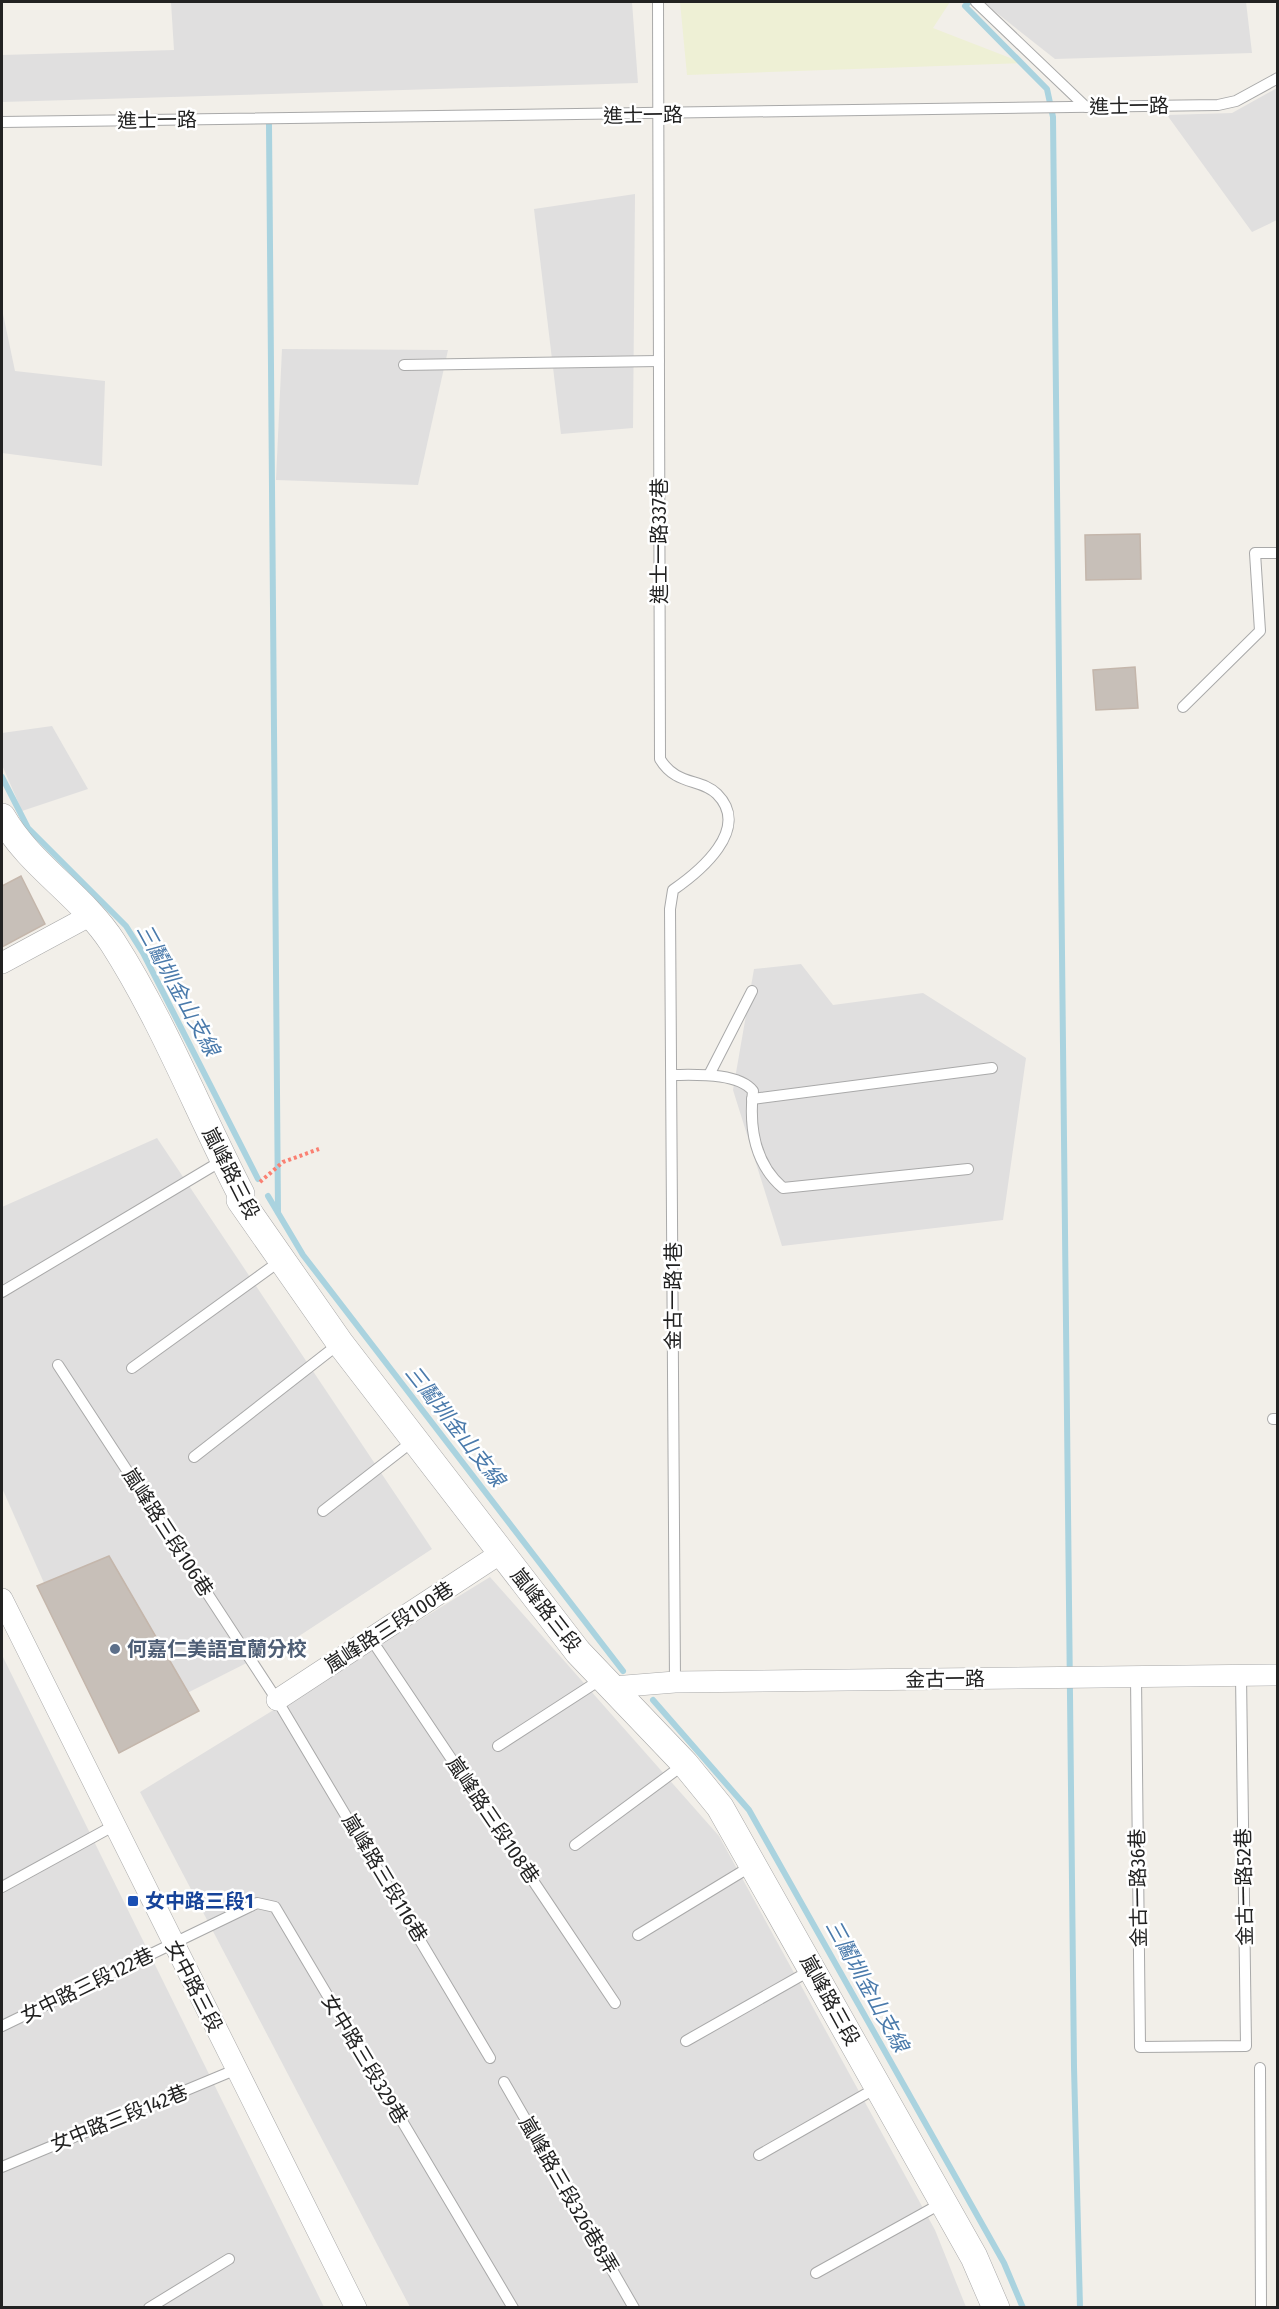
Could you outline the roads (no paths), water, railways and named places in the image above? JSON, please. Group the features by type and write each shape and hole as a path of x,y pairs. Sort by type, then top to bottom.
{"street":[{"name":"嵐峰路三段","path":"2,817 10,831 46,872 90,915 112,941 152,1014 241,1194 240,1200 340,1343 413,1441 578,1652 685,1764 720,1807 944,2202 974,2257 996,2307"},
{"path":"2,963 90,915"},
{"name":"嵐峰路三段100巷","path":"278,1700 501,1553"},
{"name":"女中路三段","path":"2,1599 356,2307"},
{"name":"金古一路","path":"608,1682 1278,1675"}],"lane":[{"name":"進士一路337巷","path":"658,2 660,759 668,772 717,794 728,814 724,841 699,872 673,890 670,909"},
{"path":"976,2 1086,107"},
{"name":"進士一路","path":"2,122 1218,105 1236,101 1278,78"},
{"path":"404,365 659,361"},
{"path":"1183,707 1260,631 1255,554 1278,553"},
{"name":"金古一路1巷","path":"670,909 675,1682"},
{"path":"709,1075 752,991"},
{"path":"752,1099 992,1068"},
{"path":"672,1075 709,1075 747,1084 753,1091 751,1114 759,1156 771,1178 783,1188 968,1169"},
{"path":"2,1292 224,1160"},
{"path":"132,1368 281,1261"},
{"path":"194,1457 340,1343"},
{"name":"嵐峰路三段106巷","path":"58,1365 278,1700"},
{"path":"323,1511 413,1441"},
{"name":"嵐峰路三段108巷","path":"371,1639 615,2002"},
{"name":"金古一路52巷","path":"1193,2046 1246,2046 1241,1675"},
{"name":"金古一路36巷","path":"1136,1677 1140,2047 1193,2046"},
{"path":"498,1746 608,1682"},
{"name":"嵐峰路三段116巷","path":"278,1700 490,2058"},
{"path":"575,1845 685,1764"},
{"path":"2,1887 115,1825"},
{"path":"638,1935 754,1864"},
{"name":"女中路三段329巷","path":"173,1943 257,1903 275,1907 513,2307"},
{"name":"女中路三段122巷","path":"2,2026 173,1943"},
{"path":"686,2041 813,1969"},
{"path":"1260,2068 1262,2307"},
{"name":"女中路三段142巷","path":"2,2167 237,2069"},
{"name":"嵐峰路三段326巷8弄","path":"504,2082 634,2307"},
{"path":"759,2155 878,2087"},
{"path":"816,2273 944,2202"},
{"path":"149,2307 229,2259"}],"waterway":[{"path":"969,2 965,6 1047,89 1053,117 1074,2067 1080,2308"},
{"path":"269,125 278,1212"},
{"name":"三鬮圳金山支線","path":"2,777 28,828 126,926 143,953 258,1179"},
{"name":"三鬮圳金山支線","path":"268,1196 303,1255 623,1671"},
{"name":"三鬮圳金山支線","path":"653,1700 749,1810 1004,2263 1023,2308"}],"place":[{"name":"何嘉仁美語宜蘭分校","path":"115,1649"},
{"name":"女中路三段1","path":"133,1901"}]}
